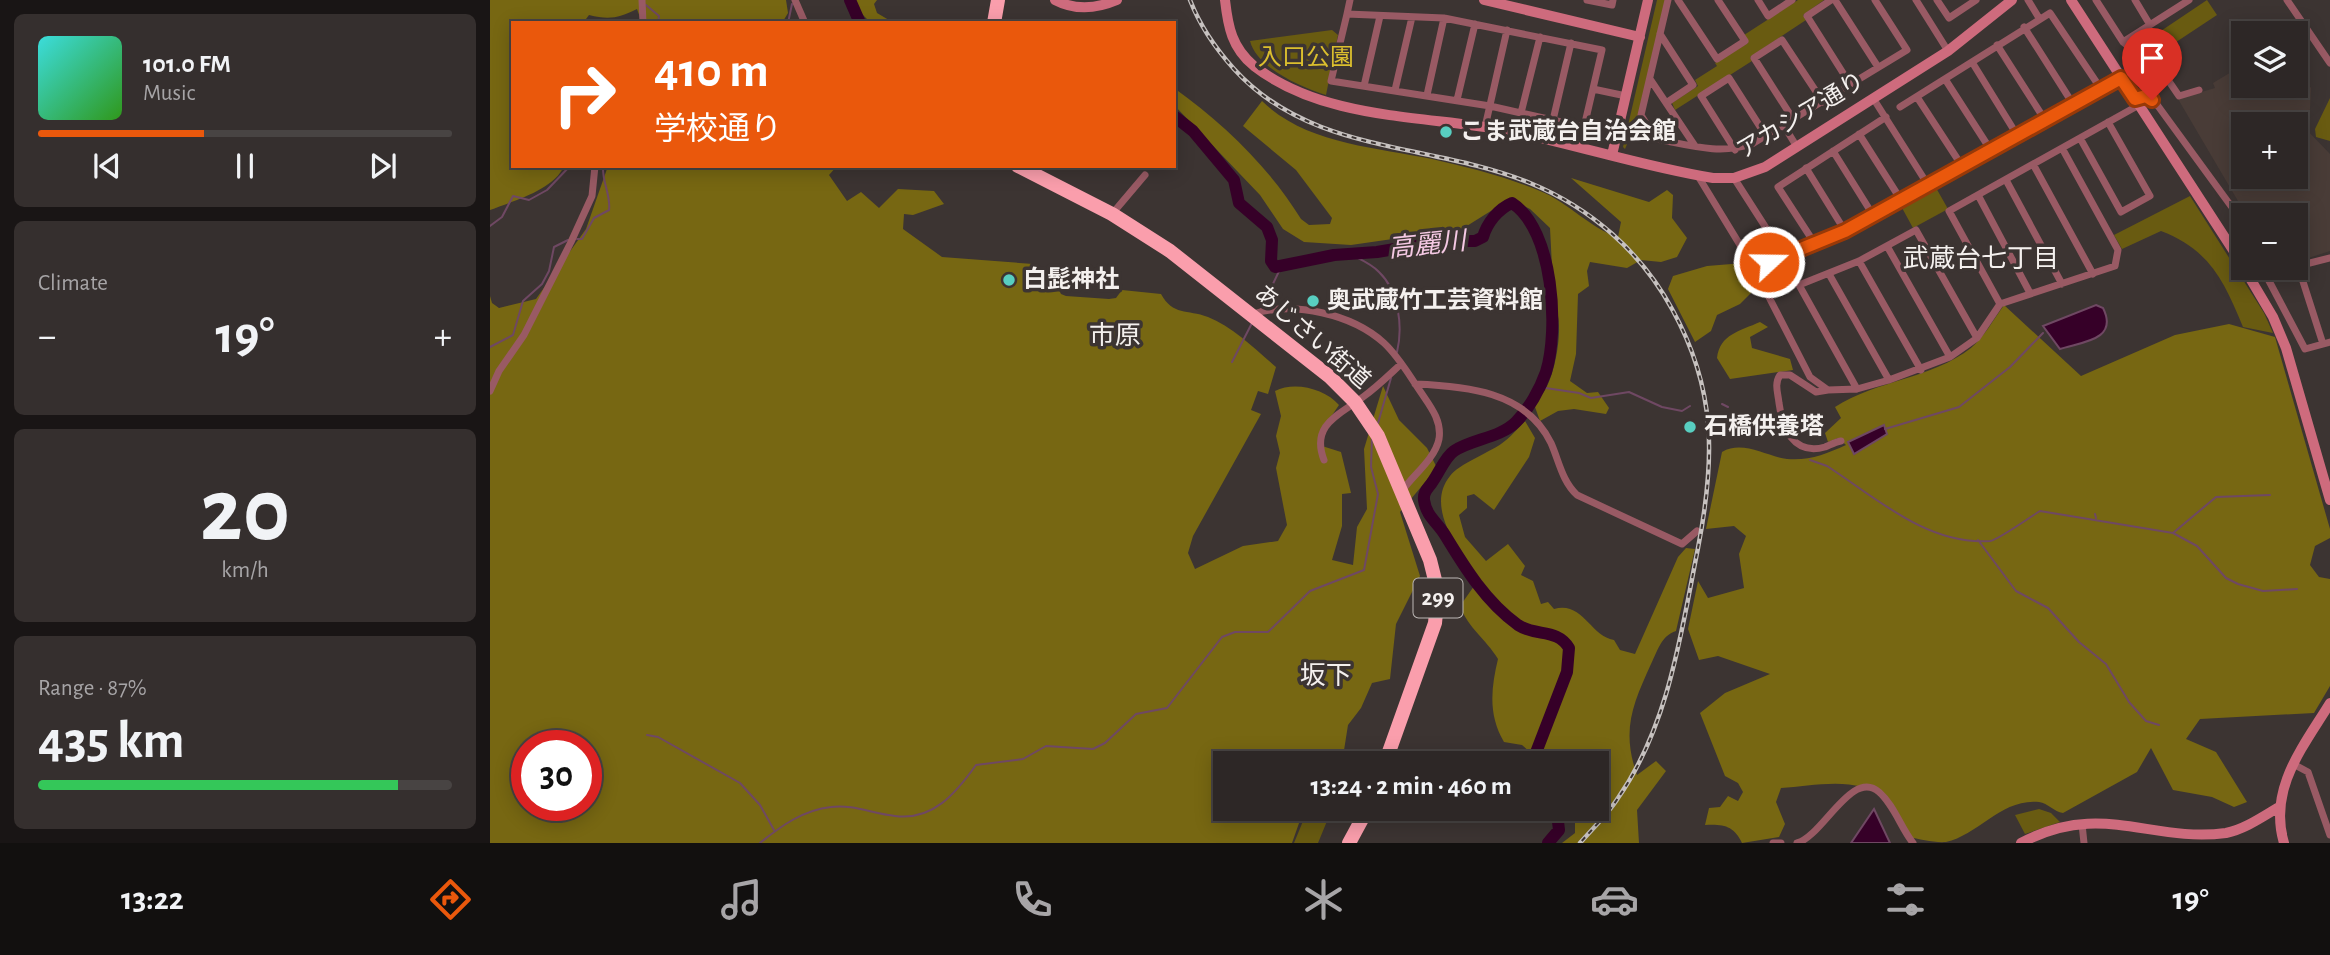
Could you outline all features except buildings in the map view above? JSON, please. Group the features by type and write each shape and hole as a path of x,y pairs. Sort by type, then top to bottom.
{"highway":[{"path":"994,21 998,0"},
{"name":"あじさい街道","path":"1023,168 1112,214 1170,251 1330,377 1355,402 1375,431 1434,573 1437,610 1426,654 1390,751"},
{"path":"1349,843 1361,821"}],"street":[{"path":"795,0 804,21"},
{"path":"1055,0 1070,7 1084,8 1117,0"},
{"name":"アカシア通り","path":"1225,0 1231,34 1241,53 1263,71 1302,93 1326,102 1485,127 1698,176 1734,178 1765,167 1948,51 2012,0"},
{"path":"1347,14 1444,19 1602,50 1584,127 1458,100 1331,81 1350,0"},
{"path":"1484,0 1640,37"},
{"path":"1587,0 1612,5 1613,0"},
{"path":"1612,155 1648,0"},
{"path":"1668,0 1641,115 1656,139 1695,147 1735,150 1784,126 1907,50 1875,0"},
{"path":"1678,0 1717,59 1745,41 1718,0"},
{"path":"1758,0 1768,16 1792,0"},
{"path":"1850,84 1807,16 1833,0 1878,67"},
{"path":"1916,0 1948,51"},
{"path":"1937,0 1949,18 1976,0"},
{"path":"2028,0 2039,18"},
{"path":"2071,0 2231,248"},
{"path":"2096,0 2123,42 2166,77 2179,96 2199,90"},
{"path":"2135,0 2150,25"},
{"path":"2123,42 2176,4 2189,0"},
{"path":"642,1 643,21"},
{"path":"2291,1 2330,61"},
{"path":"1900,107 2024,27 2052,14 2101,89"},
{"path":"1364,86 1380,16"},
{"path":"1395,90 1412,18"},
{"path":"1427,95 1444,19"},
{"path":"1458,100 1475,24"},
{"path":"2024,27 2073,104"},
{"path":"1485,127 1507,30"},
{"path":"1660,34 1693,85 1666,103"},
{"path":"1521,113 1539,37"},
{"path":"1793,119 1754,58 1782,40 1823,102"},
{"path":"1553,120 1571,43"},
{"path":"1997,45 2045,120"},
{"path":"1972,62 2017,135"},
{"path":"1735,150 1701,96 1729,78 1766,136"},
{"path":"1754,268 1845,231 2121,78"},
{"path":"1650,79 1695,147"},
{"path":"1945,79 1990,149"},
{"path":"1593,89 1626,96"},
{"path":"2000,304 1950,211 2108,122 2146,96 2158,106 2231,206"},
{"path":"1917,97 1962,166"},
{"path":"1873,98 1928,186"},
{"path":"1815,244 1778,187 1886,117"},
{"path":"2080,138 2121,212 2150,196 2108,122"},
{"path":"1784,126 1797,147"},
{"path":"1859,134 1901,200"},
{"path":"1841,441 1825,447 1804,446 1790,437 1782,421 1777,384 1780,376 1790,375 1816,392 1857,389 1921,370 1950,357 1977,338 2000,304 2115,266 2118,250 2062,148"},
{"path":"1833,151 1873,215"},
{"path":"2033,164 2093,274"},
{"path":"490,391 499,371 524,335 572,240 594,191 595,168"},
{"path":"1806,169 1845,231"},
{"path":"1112,214 1145,175"},
{"path":"1698,176 1754,268 1810,377 1828,390"},
{"path":"1734,178 1784,256"},
{"path":"2006,180 2062,284"},
{"path":"1978,195 2030,293"},
{"path":"1857,389 1799,285 1860,261 1916,230 1977,338"},
{"path":"1887,246 1950,357"},
{"path":"2269,280 2305,349 2326,343 2298,266 2330,258"},
{"path":"1860,261 1921,370"},
{"path":"1829,274 1889,380"},
{"path":"2251,280 2273,317 2286,348 2330,500"},
{"path":"1255,316 1270,309 1303,311 1348,321 1379,338 1401,364 1435,414 1439,438 1433,453 1401,491"},
{"path":"1324,460 1320,450 1325,429 1332,417 1355,402 1401,364"},
{"path":"1415,384 1491,393 1511,402 1538,424 1551,443 1568,487 1577,495 1682,544 1697,531"},
{"path":"2284,843 2279,807 2283,785 2330,703"},
{"path":"2293,764 2308,772 2330,835"},
{"path":"1797,843 1812,835 1852,791 1863,786 1877,790 1886,800 1913,843"},
{"path":"2021,843 2064,827 2082,824 2106,824 2213,839 2244,827 2279,807"},
{"path":"2082,824 2084,843"},
{"path":"1773,843 1781,843"}],"shaded area":[{"path":"490,0 786,0 788,13 783,21 641,21 637,9 614,17 589,15 584,21 511,21 511,168 563,168 542,188 490,210"},
{"path":"854,0 877,0 874,4 877,13 891,21 869,21 856,8"},
{"path":"2231,72 2231,98 2308,98 2308,85 2311,88 2308,115 2308,112 2231,112 2231,189 2308,189 2308,131 2330,154 2330,251 2308,258 2308,203 2235,203 2238,201 2178,99 2215,88 2213,83"},
{"path":"1176,90 1210,116 1260,164 1301,219 1309,225 1330,224 1332,218 1296,170 1243,126 1262,101 1299,127 1320,135 1365,147 1459,165 1527,186 1550,196 1598,228 1618,237 1621,222 1571,178 1649,202 1667,190 1673,195 1672,218 1687,238 1677,257 1661,262 1641,260 1627,268 1590,262 1587,271 1589,286 1578,294 1576,354 1570,381 1587,393 1598,392 1609,408 1606,414 1574,409 1558,411 1540,421 1535,407 1553,370 1559,322 1554,305 1550,228 1530,209 1510,199 1462,229 1351,245 1304,242 1283,229 1260,195 1176,107"},
{"path":"607,168 835,168 829,175 847,201 861,192 879,208 898,189 934,191 944,204 913,215 904,214 903,229 942,257 1033,264 1053,277 1061,294 1066,296 1109,299 1116,298 1122,290 1161,294 1170,306 1176,309 1208,317 1226,326 1276,367 1268,394 1258,391 1251,410 1261,414 1193,536 1188,553 1195,569 1243,546 1278,541 1287,525 1276,468 1280,453 1276,436 1281,416 1275,391 1291,387 1318,391 1339,405 1324,427 1322,446 1341,452 1351,493 1342,494 1342,526 1332,560 1353,565 1357,527 1367,509 1364,449 1383,386 1399,420 1427,448 1437,468 1400,512 1420,576 1396,624 1390,679 1372,683 1361,708 1348,725 1344,751 1213,751 1213,821 1300,821 1292,843 490,843 490,296 492,303 499,308 536,299 586,229"},
{"path":"1744,263 1758,286 1740,304 1717,315 1711,331 1695,342 1668,289 1673,276 1707,266"},
{"path":"2004,305 2081,376 2175,335 2229,324 2275,337 2330,529 2330,538 2315,546 2310,565 2319,577 2330,579 2330,686 2314,713 2200,719 2186,739 2216,752 2247,802 2234,807 2212,797 2173,790 2151,748 2137,772 2063,813 2039,802 2026,802 2002,811 1969,832 1946,842 1908,837 1885,799 1862,787 1849,784 1781,788 1776,802 1785,824 1779,837 1742,843 1728,827 1705,825 1709,808 1720,807 1728,796 1738,801 1743,792 1738,783 1725,776 1700,713 1725,693 1770,674 1718,656 1699,660 1688,629 1698,581 1708,598 1744,588 1739,554 1746,536 1734,526 1706,529 1722,452 1746,448 1787,459 1803,459 1846,445 1838,438 1828,442 1825,433 1841,418 1835,407 1868,391 1955,358 1976,344"},
{"path":"2096,305 2103,308 2107,319 2106,327 2096,338 2060,349 2043,326"},
{"path":"1760,322 1768,327 1750,337 1752,348 1790,359 1793,370 1730,379 1717,358 1722,344 1732,334"},
{"path":"1525,421 1535,438 1529,457 1494,510 1474,494 1467,496 1467,508 1459,515 1465,537 1486,561 1508,544 1525,566 1521,575 1533,581 1541,604 1548,602 1554,609 1572,610 1606,637 1614,640 1620,650 1635,654 1678,557 1686,548 1695,549 1676,631 1663,640 1658,649 1631,718 1630,744 1637,775 1656,761 1666,771 1637,810 1639,843 1562,843 1575,833 1575,821 1609,821 1609,751 1529,751 1522,745 1504,742 1495,722 1492,701 1498,659 1468,621 1460,606 1479,579 1448,530 1441,502 1443,489 1454,472 1510,436"},
{"path":"1884,425 1887,434 1854,454 1848,442"},
{"path":"1874,809 1890,843 1851,843"}],"green space":[{"path":"1657,0 1666,0 1638,118 1625,149 1623,147"},
{"path":"1798,0 1824,0 1803,15 1806,20 1750,57 1752,61 1675,110 1672,103 1698,86 1695,80 1717,66 1715,63 1748,43 1744,35"},
{"path":"2207,0 2217,15 2155,56 2140,45"},
{"name":"入口公園","path":"1332,30 1338,35 1326,95 1293,82 1271,68 1254,51 1250,41"},
{"path":"2330,98 2330,141 2316,137 2315,129"},
{"path":"1935,186 1948,209 1913,228 1901,206"},
{"path":"2190,196 2231,261 2231,280 2243,280 2273,333 2243,327 2222,281 2203,258 2178,239 2161,231 2122,249 2114,235"},
{"path":"2039,809 2051,813 2060,822 2025,834 2015,815"},
{"path":"1303,821 1327,821 1318,843 1294,843"}],"waterway":[{"name":"高麗川","path":"850,0 859,21"},
{"path":"788,21 792,4"},
{"path":"646,5 659,16 658,21"},
{"name":"高麗川","path":"1176,118 1193,131 1234,180 1239,203 1267,227 1272,240 1271,261 1275,267 1334,255 1377,252 1443,241 1475,241 1483,237 1498,213 1512,203 1526,216 1537,235 1545,257 1552,307 1550,354 1544,378 1530,405 1516,422 1451,454 1424,497 1430,515 1477,584 1496,606 1518,625 1552,635 1569,648 1567,672 1537,751"},
{"path":"490,226 502,217 513,196 529,200 547,190 568,168"},
{"path":"577,239 582,239 594,218 609,210 603,168"},
{"path":"490,347 513,335 523,301 542,284 549,271 554,247 568,240"},
{"path":"1350,254 1376,269 1391,289 1398,310 1400,332 1397,352"},
{"path":"1261,309 1281,267"},
{"path":"1232,362 1252,323"},
{"path":"1885,429 1959,407 2010,367 2043,333"},
{"path":"1378,423 1391,378"},
{"path":"1539,387 1579,393 1591,398 1629,392 1662,407 1682,411 1690,406"},
{"path":"1722,404 1728,407"},
{"path":"760,843 793,820 811,811 831,807 847,807 895,816 921,814 952,795 976,765 1023,759 1046,746 1093,749 1105,743 1136,714 1167,708 1222,637 1235,632 1268,632 1310,591 1364,570 1378,494 1371,467 1372,438"},
{"path":"1810,460 1827,466 1903,517 1945,536 1967,540 1994,540 2040,511 2173,533 2197,546 2226,578 2238,584 2263,591 2297,589"},
{"path":"2173,533 2216,497 2270,495"},
{"path":"2095,514 2096,518"},
{"path":"1978,540 2016,591 2048,608 2079,642 2106,664 2129,702 2146,721 2159,725"},
{"path":"647,735 658,737 740,783 760,805 774,830"},
{"name":"高麗川","path":"1548,843 1559,830 1558,821"}],"railway":[{"path":"1190,0 1209,37 1234,69 1265,97 1299,117 1374,143 1492,170 1530,183 1574,205 1630,251 1660,288 1687,339 1704,397 1709,455 1704,516 1679,645 1650,740 1614,804 1580,843"}],"place":[{"name":"こま武蔵台自治会館","path":"1446,132"},
{"name":"白髭神社","path":"1009,280"},
{"name":"奥武蔵竹工芸資料館","path":"1313,301"},
{"name":"石橋供養塔","path":"1690,427"}],"district":[{"name":"武蔵台七丁目","path":"1981,259"},
{"name":"市原","path":"1115,336"},
{"name":"坂下","path":"1326,676"}],"route":[{"path":"1769,262 1845,231 2121,78 2135,99 2146,96 2152,100"}]}
